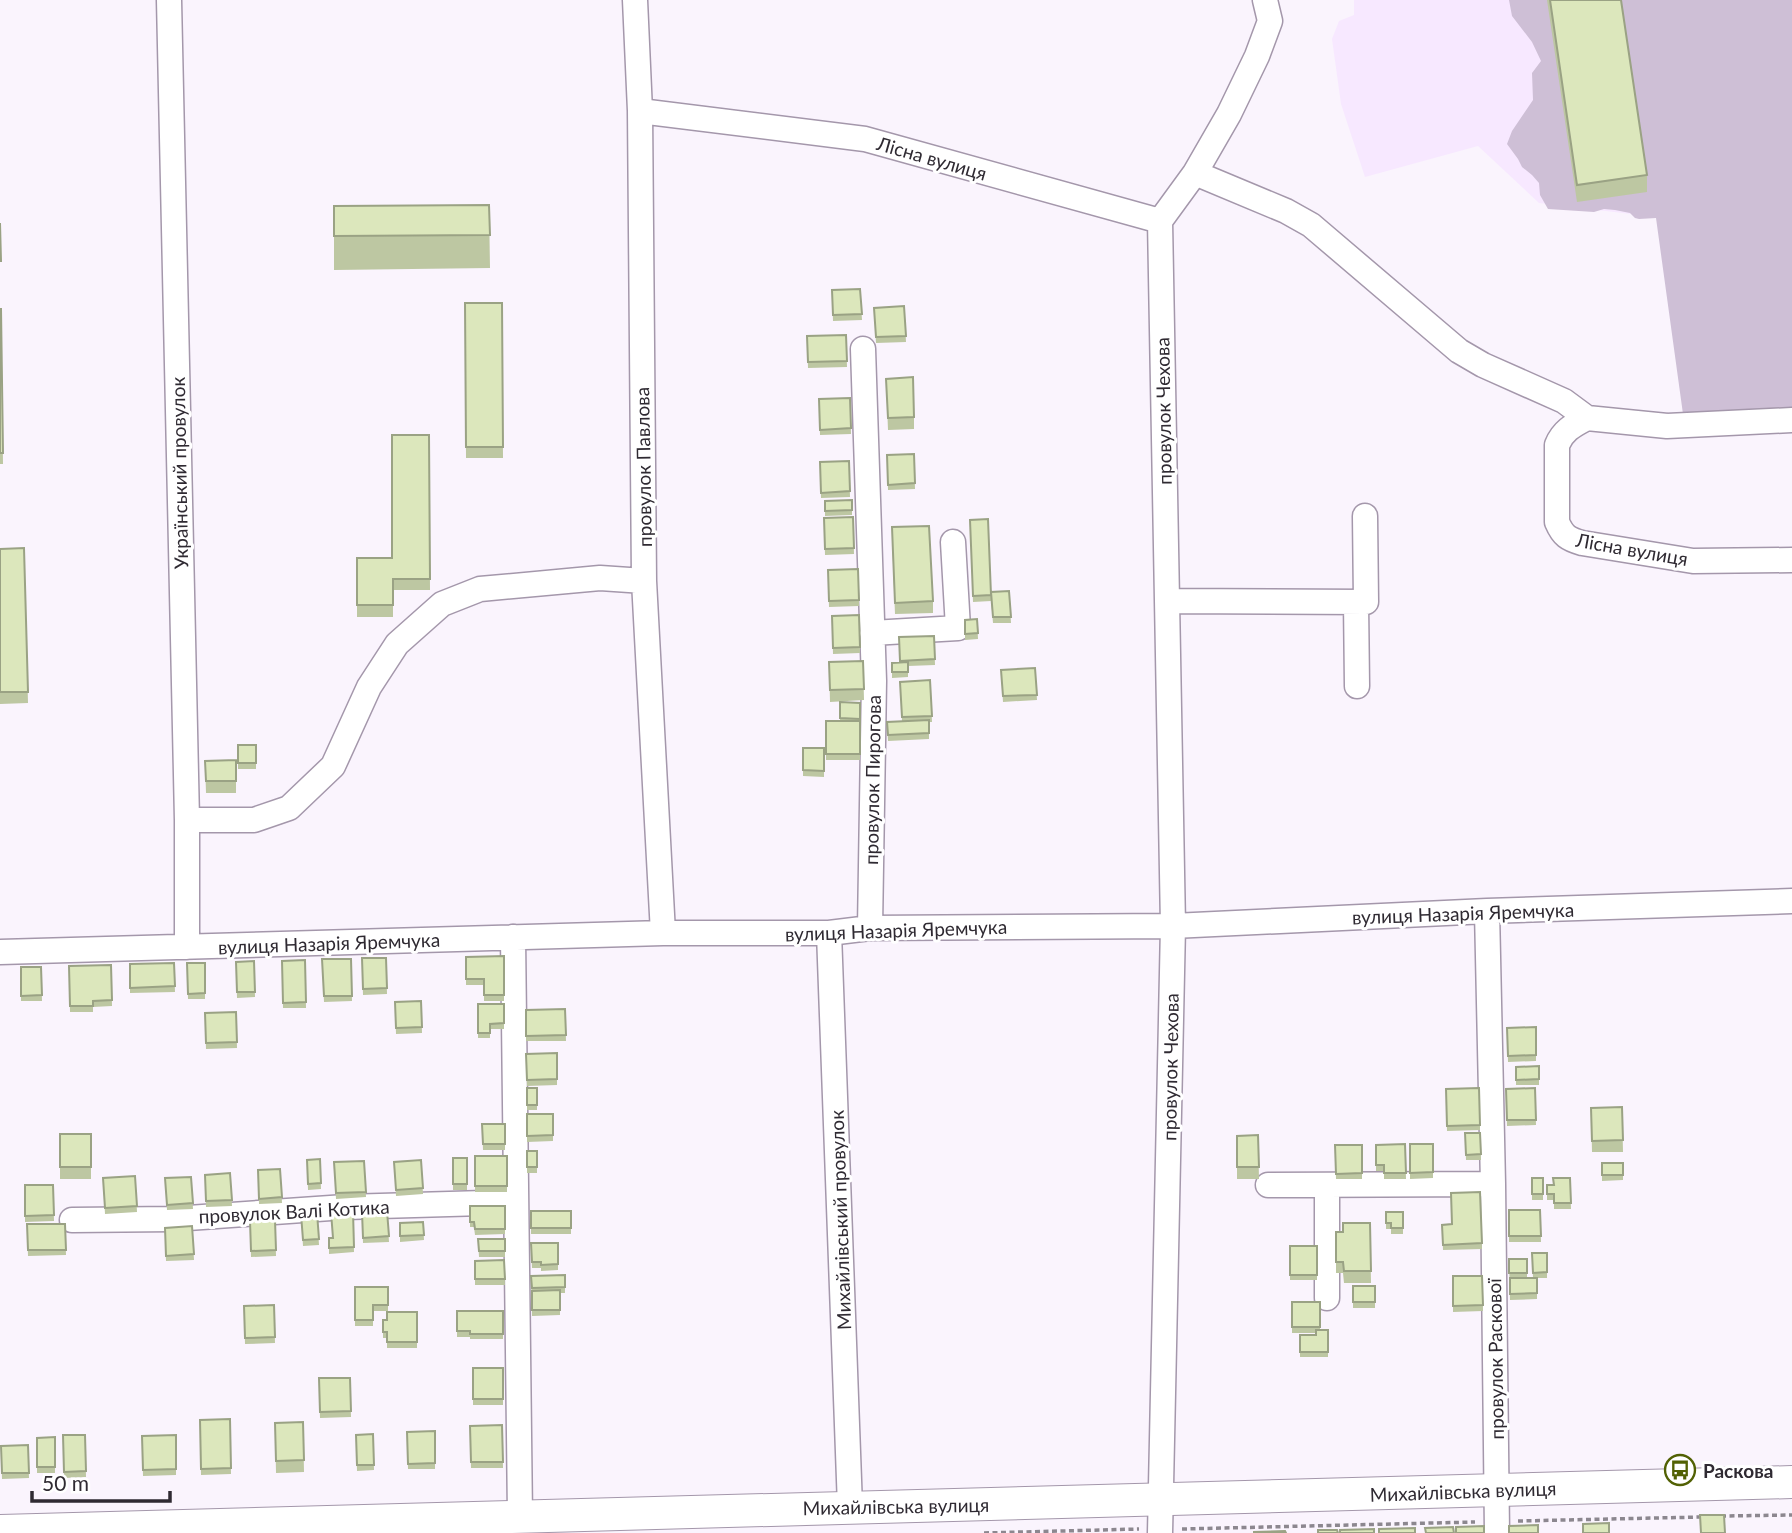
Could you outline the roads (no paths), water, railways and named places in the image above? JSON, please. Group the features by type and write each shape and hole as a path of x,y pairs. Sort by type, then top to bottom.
{"main road":[{"name":"Михайлівська вулиця","path":"0,1531 850,1507 1160,1521 1497,1490 1792,1482"}],"street":[{"name":"Український провулок","path":"169,0 187,820 187,947"},
{"name":"провулок Павлова","path":"635,0 640,111 644,581 663,933"},
{"path":"1160,221 1195,173 1229,114 1257,56 1270,21 1265,0"},
{"name":"Лісна вулиця","path":"640,111 865,139 1160,221"},
{"path":"1195,173 1286,211 1311,225 1459,351 1482,365 1564,401 1587,418 1667,426 1792,420"},
{"name":"провулок Чехова","path":"1160,221 1173,926 1160,1521"},
{"name":"провулок Пирогова","path":"863,349 874,681 870,928"},
{"name":"Лісна вулиця","path":"1587,418 1561,435 1557,445 1557,522 1561,532 1570,540 1693,561 1792,560"},
{"path":"1167,601 1366,602 1365,516"},
{"path":"872,633 958,628 953,542"},
{"path":"187,820 254,820 289,808 333,766 369,687 397,644 442,604 480,589 600,578 644,581"},
{"path":"1356,601 1356,686"},
{"name":"вулиця Назарія Яремчука","path":"0,952 663,933 829,933 870,928 1173,926 1487,911 1792,901"},
{"name":"провулок Раскової","path":"1487,911 1497,1527"},
{"name":"Михайлівський провулок","path":"829,933 850,1507"},
{"path":"513,937 520,1517"},
{"path":"1268,1185 1493,1184"},
{"path":"1327,1185 1327,1298"},
{"name":"провулок Валі Котика","path":"72,1220 174,1219 345,1207 516,1202"}],"place":[{"name":"Раскова","path":"1680,1470"}]}
